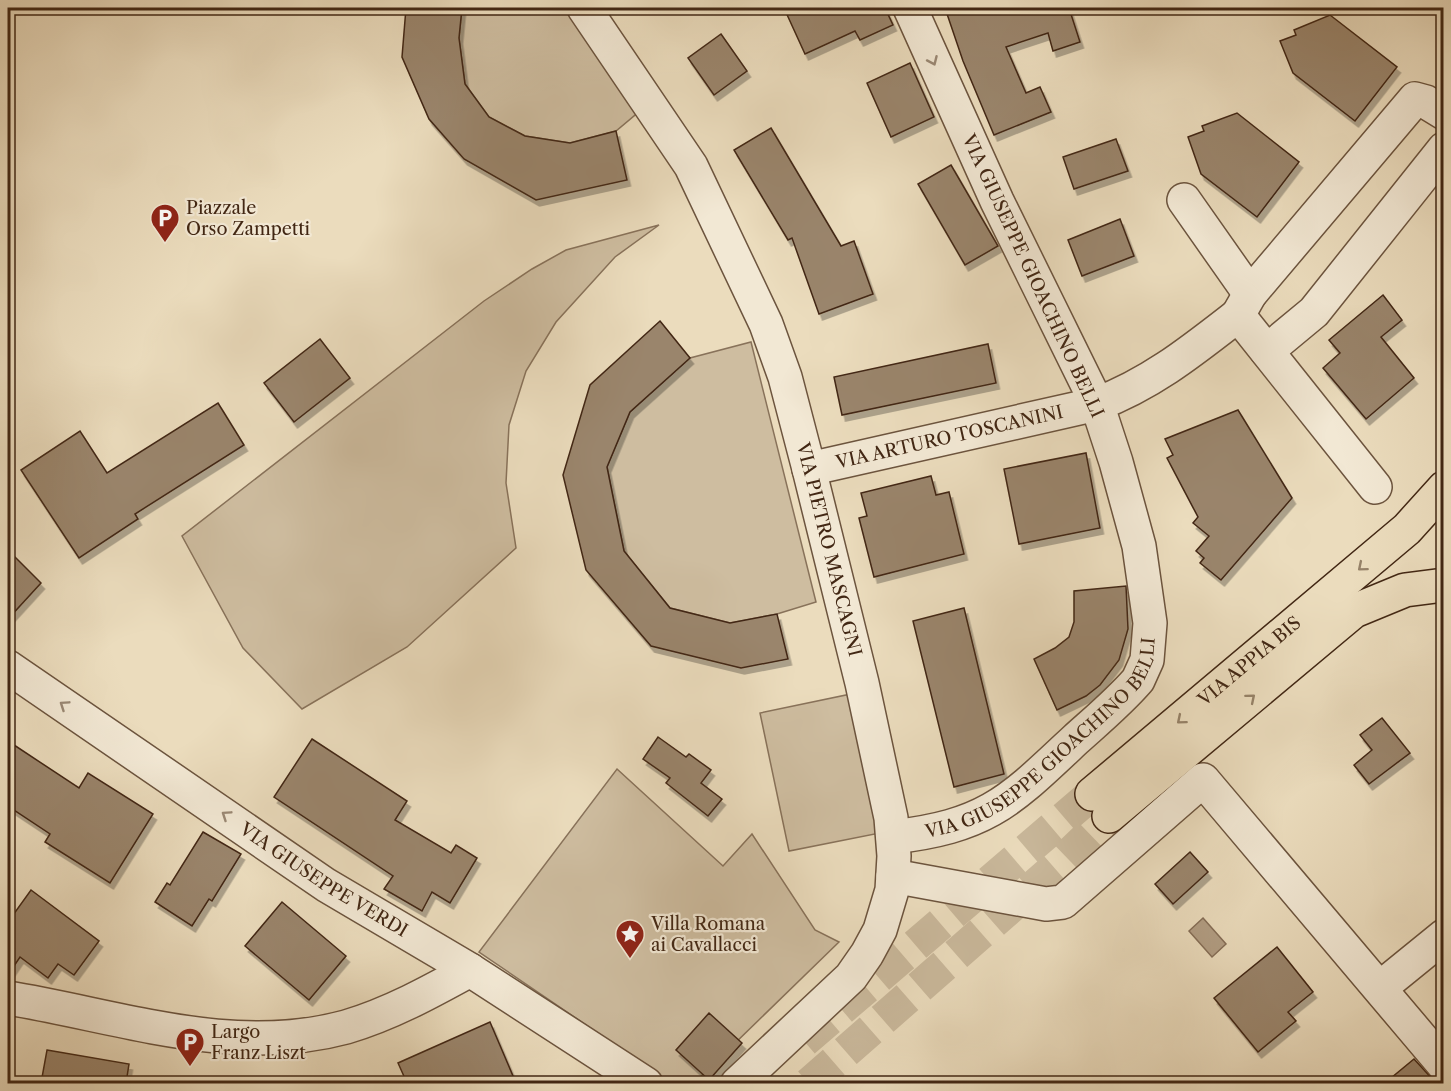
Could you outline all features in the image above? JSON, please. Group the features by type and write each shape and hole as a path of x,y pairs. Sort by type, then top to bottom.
{"highway":[{"name":"VIA APPIA BIS","path":"1443,488 1407,530 1101,805 1354,611 1405,590 1443,585"}],"street":[{"name":"VIA PIETRO MASCAGNI","path":"585,8 691,166 755,297 772,338 789,389 862,683 888,799 893,837 893,876 888,906 880,930 851,977 737,1083"},
{"name":"VIA GIUSEPPE GIOACHINO BELLI","path":"893,837 943,830 971,822 1019,793 1126,692 1143,669 1151,634 1143,572 1127,496 1097,404 997,201 910,8"},
{"name":"VIA ARTURO TOSCANINI","path":"809,469 1097,404 1130,392 1175,364 1244,304 1415,99 1443,113"},
{"path":"1267,351 1314,312 1443,149"},
{"path":"1184,200 1244,304 1267,351 1375,487"},
{"name":"VIA GIUSEPPE VERDI","path":"8,667 326,885 470,970 646,1083"},
{"path":"893,876 1046,904 1063,902 1203,780 1443,1065"},
{"path":"1380,988 1443,936"},
{"path":"8,998 204,1036 289,1036 338,1029 374,1017 412,1001 470,970"}],"shaded area":[{"path":"462,8 576,8 641,110 616,131 570,143 525,136 489,117 465,84 459,38"},
{"path":"659,225 615,257 556,322 526,371 509,425 506,483 516,548 407,647 302,709 243,648 182,536 484,301 532,269 566,250"},
{"path":"751,342 816,602 777,614 730,623 670,608 624,551 607,467 630,412 690,358"},
{"path":"851,694 880,833 789,851 760,713"},
{"path":"617,769 723,866 752,834 815,930 839,942 693,1084 671,1083 479,952"},
{"path":"1203,918 1226,944 1212,957 1189,931"}],"building":[{"path":"406,8 462,8 459,38 465,84 489,117 525,136 570,143 616,131 627,180 536,200 464,159 429,119 402,57"},
{"path":"784,8 885,8 893,25 860,40 855,31 805,54"},
{"path":"945,8 1069,8 1080,42 1053,51 1048,33 1006,47 1026,93 1040,87 1051,112 994,135 963,61"},
{"path":"1330,15 1397,67 1355,121 1293,73 1280,41 1296,35 1294,30"},
{"path":"721,34 747,71 714,95 688,58"},
{"path":"910,63 934,117 891,137 867,83"},
{"path":"1237,113 1299,162 1257,217 1201,174 1188,137 1204,131 1202,126"},
{"path":"771,128 841,246 854,241 873,294 819,314 792,238 788,240 734,150"},
{"path":"1116,139 1128,171 1074,189 1063,157"},
{"path":"951,165 998,246 965,265 918,184"},
{"path":"1120,219 1134,256 1082,276 1068,240"},
{"path":"1383,295 1402,320 1381,337 1414,378 1366,419 1323,368 1340,353 1329,340"},
{"path":"660,321 690,358 630,412 607,467 624,551 670,608 730,623 777,614 788,659 741,668 651,646 586,570 563,475 590,385"},
{"path":"320,339 350,378 294,422 264,383"},
{"path":"988,344 996,383 842,415 834,377"},
{"path":"218,403 244,445 135,514 138,519 79,558 21,470 80,431 107,473"},
{"path":"1238,410 1292,498 1221,580 1200,563 1204,558 1196,551 1209,536 1193,523 1198,517 1167,458 1173,455 1165,439"},
{"path":"1086,453 1100,528 1019,544 1004,469"},
{"path":"931,476 936,495 949,492 964,554 874,577 859,518 867,516 861,493"},
{"path":"8,550 41,583 8,619"},
{"path":"1126,586 1128,629 1119,660 1100,685 1086,696 1057,710 1034,659 1055,648 1069,637 1074,622 1074,591"},
{"path":"964,608 1004,774 954,787 913,621"},
{"path":"1382,718 1410,753 1369,784 1354,765 1372,750 1360,735"},
{"path":"658,737 686,757 689,754 711,770 701,783 722,799 708,816 666,783 670,778 643,759"},
{"path":"312,739 407,801 395,820 451,853 456,845 477,858 450,903 432,892 422,911 384,889 393,876 274,797"},
{"path":"8,741 79,788 88,773 153,814 110,883 45,842 50,834 8,806"},
{"path":"203,832 241,854 212,901 209,899 192,926 155,902 167,883 170,885"},
{"path":"1190,852 1208,872 1173,904 1155,884"},
{"path":"31,890 99,941 74,975 58,964 48,978 20,957 8,975 8,922"},
{"path":"282,902 346,956 309,1000 245,946"},
{"path":"1277,947 1313,992 1288,1012 1296,1021 1258,1052 1214,998"},
{"path":"709,1013 742,1043 709,1080 676,1050"},
{"path":"490,1022 516,1083 407,1083 398,1063"},
{"path":"47,1050 129,1064 126,1083 41,1083"},
{"path":"1414,1059 1436,1083 1385,1083"}],"tunnel":[{"path":"804,1041 1092,794"},
{"path":"809,1084 1055,868 1109,816"}],"place":[{"name":"Piazzale Orso Zampetti","path":"165,244"},
{"name":"Villa Romana ai Cavallacci","path":"630,960"},
{"name":"Largo Franz Liszt","path":"190,1068"}]}
